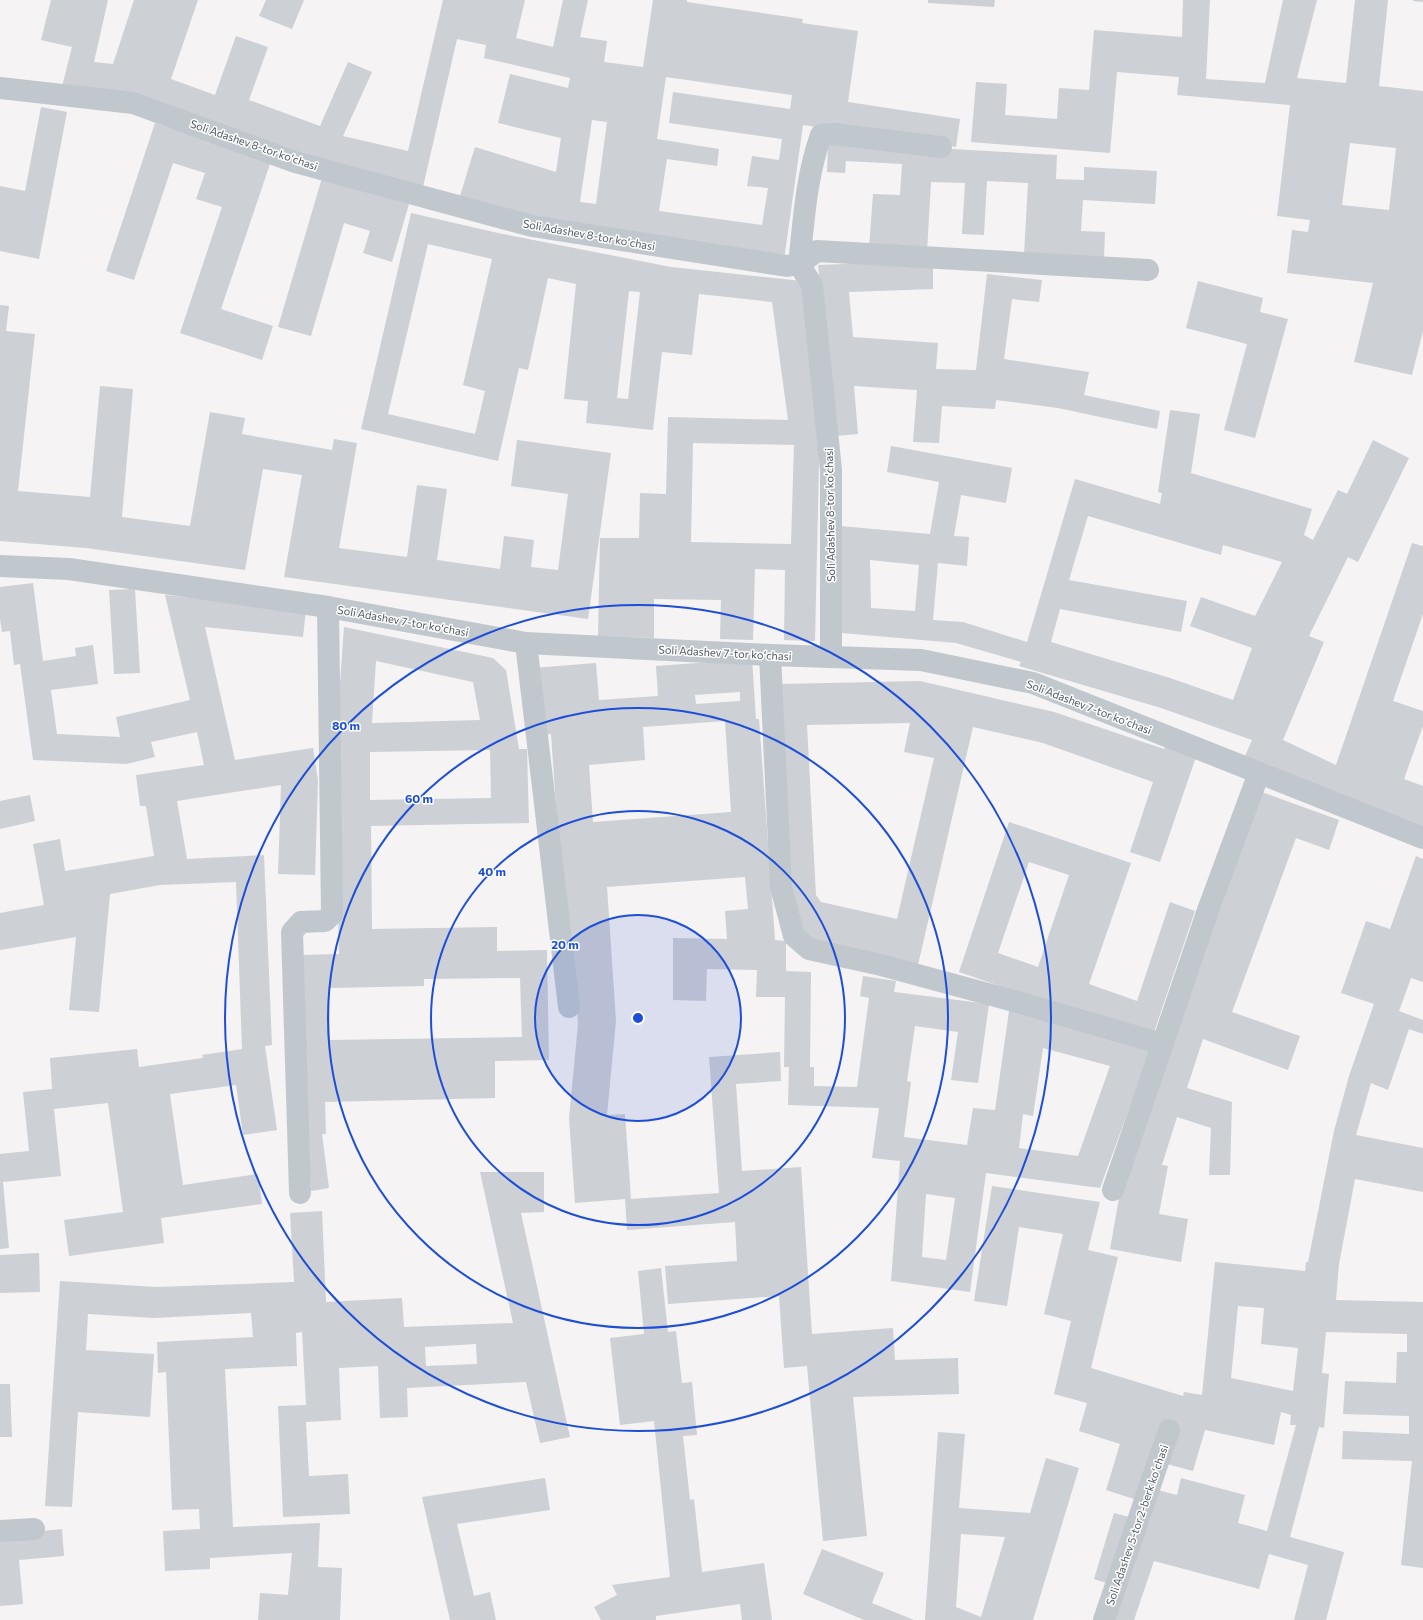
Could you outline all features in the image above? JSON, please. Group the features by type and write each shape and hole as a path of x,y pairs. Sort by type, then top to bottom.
{"street":[{"name":"Soli Adashev 8-tor koʻchasi","path":"0,88 133,103 295,162 532,226 787,266 799,264 812,285 831,470 831,657"},
{"path":"799,264 808,182 814,155 821,135 834,134 941,147"},
{"path":"799,264 817,251 1148,270"},
{"name":"Soli Adashev 7-tor koʻchasi","path":"0,566 69,569 328,607 526,643 770,655 921,660 1033,683 1423,838"},
{"path":"300,1193 292,932 301,922 325,921 332,914 328,607"},
{"path":"526,643 569,1006"},
{"path":"770,655 781,887 794,936 809,949 884,966 1021,1003 1162,1044"},
{"path":"1113,1190 1208,910 1258,773"},
{"name":"Soli Adashev 5-tor 2-berk koʻchasi","path":"1104,1620 1169,1430"},
{"path":"0,1531 34,1529"}],"building":[{"path":"51,0 108,0 94,62 113,64 134,0 198,0 171,79 215,95 236,36 268,47 249,100 320,126 348,62 372,72 343,136 408,151 443,0 525,0 516,38 553,47 563,0 588,0 580,37 607,41 604,62 643,67 653,0 687,0 687,2 803,19 802,23 858,31 848,102 960,119 956,147 803,125 784,260 549,226 459,199 475,147 556,172 561,138 498,123 510,74 568,88 570,78 484,58 486,45 457,39 423,187 61,91 72,47 41,40","holes":["666,77 792,95 790,109 673,92 669,123 782,139 779,160 752,156 747,186 768,188 762,225 659,211 667,159 717,166 719,149 657,139","592,120 607,122 596,204 580,202"]},
{"path":"266,0 304,0 292,29 259,16"},
{"path":"928,0 995,0 994,7 928,3"},
{"path":"1183,0 1210,0 1206,79 1265,83 1283,0 1317,0 1297,78 1346,83 1355,0 1388,0 1379,86 1423,91 1423,331 1412,375 1354,362 1373,283 1287,273 1292,230 1308,232 1310,220 1277,216 1290,105 1177,95 1179,77 1117,72 1110,153 971,142 976,82 1007,84 1005,115 1057,119 1059,88 1089,90 1094,30 1182,37","holes":["1350,143 1396,148 1389,210 1342,205"]},
{"path":"1423,0 1423,2 1413,1"},
{"path":"41,107 67,112 39,259 0,251 0,186 25,191"},
{"path":"155,123 271,161 221,309 273,326 262,360 180,333 222,207 196,199 205,173 173,163 134,280 106,271"},
{"path":"828,142 1057,155 1056,179 1084,180 1084,167 1157,171 1155,204 1083,200 1081,231 1105,232 1104,259 1024,254 1028,183 987,181 984,235 962,234 965,183 931,182 927,252 869,248 873,194 900,195 902,164 846,161 845,173 827,172"},
{"path":"322,178 409,204 392,262 363,253 370,231 344,223 311,336 278,327"},
{"path":"411,213 498,233 671,267 802,281 820,420 815,641 784,640 785,570 755,569 753,640 720,639 721,600 654,599 654,638 598,636 600,538 639,538 640,493 666,494 668,417 788,420 772,302 699,294 692,355 662,352 653,430 586,423 588,401 564,399 576,284 548,278 528,370 519,368 498,461 361,429","holes":["428,244 492,259 463,385 485,391 475,434 388,414","629,291 640,292 628,399 617,398","693,443 794,445 791,544 691,542"]},
{"path":"933,261 933,289 849,292 853,337 938,343 936,369 976,370 987,274 1042,280 1039,302 1012,299 1004,359 1089,372 1084,395 1160,411 1157,429 1058,408 996,400 995,409 942,406 939,443 913,442 917,390 854,386 858,434 835,436 818,265"},
{"path":"1198,281 1263,298 1260,312 1288,319 1255,438 1224,430 1247,344 1186,328"},
{"path":"0,305 9,306 6,331 35,334 18,491 90,497 100,386 133,389 122,517 190,526 210,412 245,418 242,434 332,450 334,439 357,443 339,548 407,557 417,485 447,489 437,560 500,569 504,536 534,540 531,567 558,570 568,494 511,486 517,440 611,453 588,619 284,577 302,475 263,469 245,570 86,548 0,541"},
{"path":"1170,410 1200,414 1191,473 1312,509 1304,535 1313,540 1338,490 1347,494 1373,440 1409,458 1358,562 1348,557 1309,636 1324,642 1283,740 1336,765 1412,543 1423,546 1423,614 1393,701 1423,711 1423,726 1404,779 1423,786 1423,831 1245,756 1252,740 1161,708 1019,666 1021,662 956,643 842,633 840,526 930,534 939,482 887,472 891,446 1012,468 1006,503 961,495 954,536 969,537 967,566 938,563 933,620 963,622 1027,642 1075,479 1160,504 1162,493 1158,492","holes":["1088,516 1221,555 1223,545 1282,562 1255,616 1201,597 1190,626 1252,648 1233,700 1170,678 1051,642 1060,609 1181,632 1187,601 1069,580","870,560 919,565 915,611 871,608"]},
{"path":"33,583 43,661 76,656 75,648 93,645 98,684 51,690 57,734 120,737 116,717 190,700 165,595 306,610 303,637 205,627 235,760 313,748 318,780 315,875 278,874 281,785 177,801 187,859 264,855 272,1045 265,1046 277,1130 243,1135 236,1085 170,1094 183,1185 258,1174 262,1204 161,1218 164,1243 69,1256 64,1220 123,1212 108,1103 54,1109 61,1176 3,1182 9,1248 0,1249 0,1154 29,1151 23,1092 52,1089 50,1058 137,1049 139,1067 203,1058 202,1055 242,1049 236,882 160,885 110,894 99,1012 69,1010 76,937 0,950 0,913 44,905 33,844 60,839 65,871 154,856 146,806 140,806 136,775 204,765 197,732 151,742 155,757 127,764 33,760 20,664 14,665 10,631 2,632 0,619 0,587"},
{"path":"135,589 140,673 114,674 109,590"},
{"path":"344,627 493,658 506,670 519,749 527,749 529,823 371,826 372,929 497,927 497,951 547,950 549,1060 495,1061 495,1098 325,1102 326,1134 322,1134 329,1188 311,1191 298,955 339,954 335,753","holes":["376,661 473,682 480,720 372,723","490,750 491,798 370,800 370,752","520,978 522,1037 330,1040 329,988 424,986 424,979"]},
{"path":"752,659 756,719 759,719 775,940 786,941 786,971 811,972 810,1067 814,1067 814,1086 857,1087 869,998 860,996 863,976 896,981 894,992 989,1004 978,1083 951,1080 958,1032 915,1026 907,1081 911,1082 904,1137 967,1145 973,1108 995,1110 1010,1004 1152,1046 1100,1188 986,1173 970,1292 891,1281 900,1161 872,1158 879,1108 788,1105 789,1067 784,1067 785,997 756,997 757,970 707,969 706,1001 673,1000 673,938 727,939 725,911 748,909 745,877 607,887 616,1021 607,1115 625,1114 631,1199 719,1193 709,1057 780,1052 781,1081 736,1084 742,1171 801,1167 812,1334 893,1328 895,1360 958,1358 959,1394 853,1397 867,1536 823,1541 807,1366 784,1368 779,1296 668,1304 665,1266 737,1261 735,1222 627,1230 625,1199 575,1203 569,1118 578,1024 572,935 565,936 551,734 537,735 533,668 596,663 599,700 658,696 656,666","holes":["740,692 740,701 696,704 695,695","725,721 731,812 593,822 589,765 645,760 643,727","1043,1048 1110,1066 1078,1156 1019,1148 1023,1114 1033,1116","926,1194 955,1198 946,1260 922,1257"]},
{"path":"920,681 1054,712 1164,749 1166,744 1197,754 1160,862 1130,852 1153,782 1043,743 973,727 918,965 812,941 792,915 780,684","holes":["910,723 904,752 934,758 897,919 821,902 816,895 807,725"]},
{"path":"1259,791 1339,820 1329,850 1296,838 1232,1012 1300,1036 1288,1070 1203,1039 1187,1088 1232,1102 1230,1175 1209,1175 1211,1128 1177,1117 1162,1165 1168,1166 1159,1214 1188,1219 1181,1262 1110,1249 1126,1159"},
{"path":"30,795 35,821 0,829 0,801"},
{"path":"1009,822 1131,863 1089,984 1137,1001 1170,902 1195,911 1152,1038 959,972","holes":["1029,862 1069,875 1038,967 998,953"]},
{"path":"1416,856 1423,859 1423,982 1411,978 1399,1011 1423,1020 1423,1034 1409,1029 1388,1090 1371,1083 1356,1135 1423,1148 1423,1192 1355,1179 1339,1264 1336,1300 1423,1302 1423,1568 1401,1565 1412,1461 1342,1459 1343,1431 1409,1434 1409,1416 1343,1414 1345,1381 1396,1383 1397,1352 1407,1352 1407,1334 1326,1332 1322,1373 1329,1374 1324,1428 1319,1427 1290,1537 1344,1552 1326,1620 1294,1620 1308,1565 1269,1554 1259,1589 1154,1561 1134,1620 1110,1620 1154,1489 1177,1495 1181,1478 1245,1495 1238,1523 1267,1531 1296,1425 1290,1425 1291,1415 1281,1412 1274,1445 1205,1430 1193,1471 1163,1463 1173,1429 1159,1425 1137,1500 1106,1490 1120,1444 1079,1431 1087,1403 1054,1394 1071,1321 1044,1314 1063,1234 1019,1227 1007,1306 974,1301 992,1186 1100,1202 1088,1250 1118,1257 1091,1368 1183,1396 1184,1392 1202,1395 1215,1262 1305,1271 1334,1131 1349,1076 1374,1004 1341,993 1366,921 1390,929","holes":["1238,1306 1264,1308 1261,1344 1298,1348 1293,1391 1231,1378"]},
{"path":"480,1172 544,1172 544,1212 521,1213 570,1437 540,1443 526,1382 407,1388 408,1417 380,1418 378,1366 339,1368 341,1420 306,1422 309,1476 348,1474 350,1514 283,1517 278,1406 306,1405 302,1332 296,1333 297,1366 225,1369 233,1527 320,1523 318,1567 342,1568 340,1620 258,1620 260,1593 288,1595 292,1553 210,1558 210,1569 165,1571 163,1531 200,1529 199,1509 172,1510 166,1372 158,1373 157,1342 253,1337 251,1313 154,1318 88,1314 86,1350 154,1354 150,1417 78,1412 72,1507 45,1506 60,1281 156,1287 294,1282 290,1213 322,1211 326,1302 402,1298 404,1327 513,1323","holes":["476,1344 477,1364 426,1366 425,1347"]},
{"path":"39,1253 40,1292 0,1293 0,1255"},
{"path":"661,1268 668,1332 676,1331 682,1383 692,1382 697,1435 683,1436 690,1500 694,1499 702,1572 764,1563 772,1620 742,1620 740,1604 656,1616 656,1620 601,1620 594,1607 617,1595 612,1585 670,1577 654,1421 620,1425 610,1338 644,1334 638,1271"},
{"path":"0,1384 10,1384 12,1437 0,1437"},
{"path":"938,1432 965,1434 959,1508 1030,1513 1046,1458 1079,1468 1033,1620 925,1620","holes":["961,1534 1005,1537 981,1617 956,1607"]},
{"path":"545,1478 550,1510 457,1524 474,1596 490,1592 496,1620 450,1620 422,1497"},
{"path":"1114,1513 1133,1518 1113,1585 1094,1579"},
{"path":"62,1529 64,1556 19,1560 23,1604 0,1606 0,1535"},
{"path":"822,1549 884,1573 872,1603 914,1620 864,1620 803,1594"}]}
